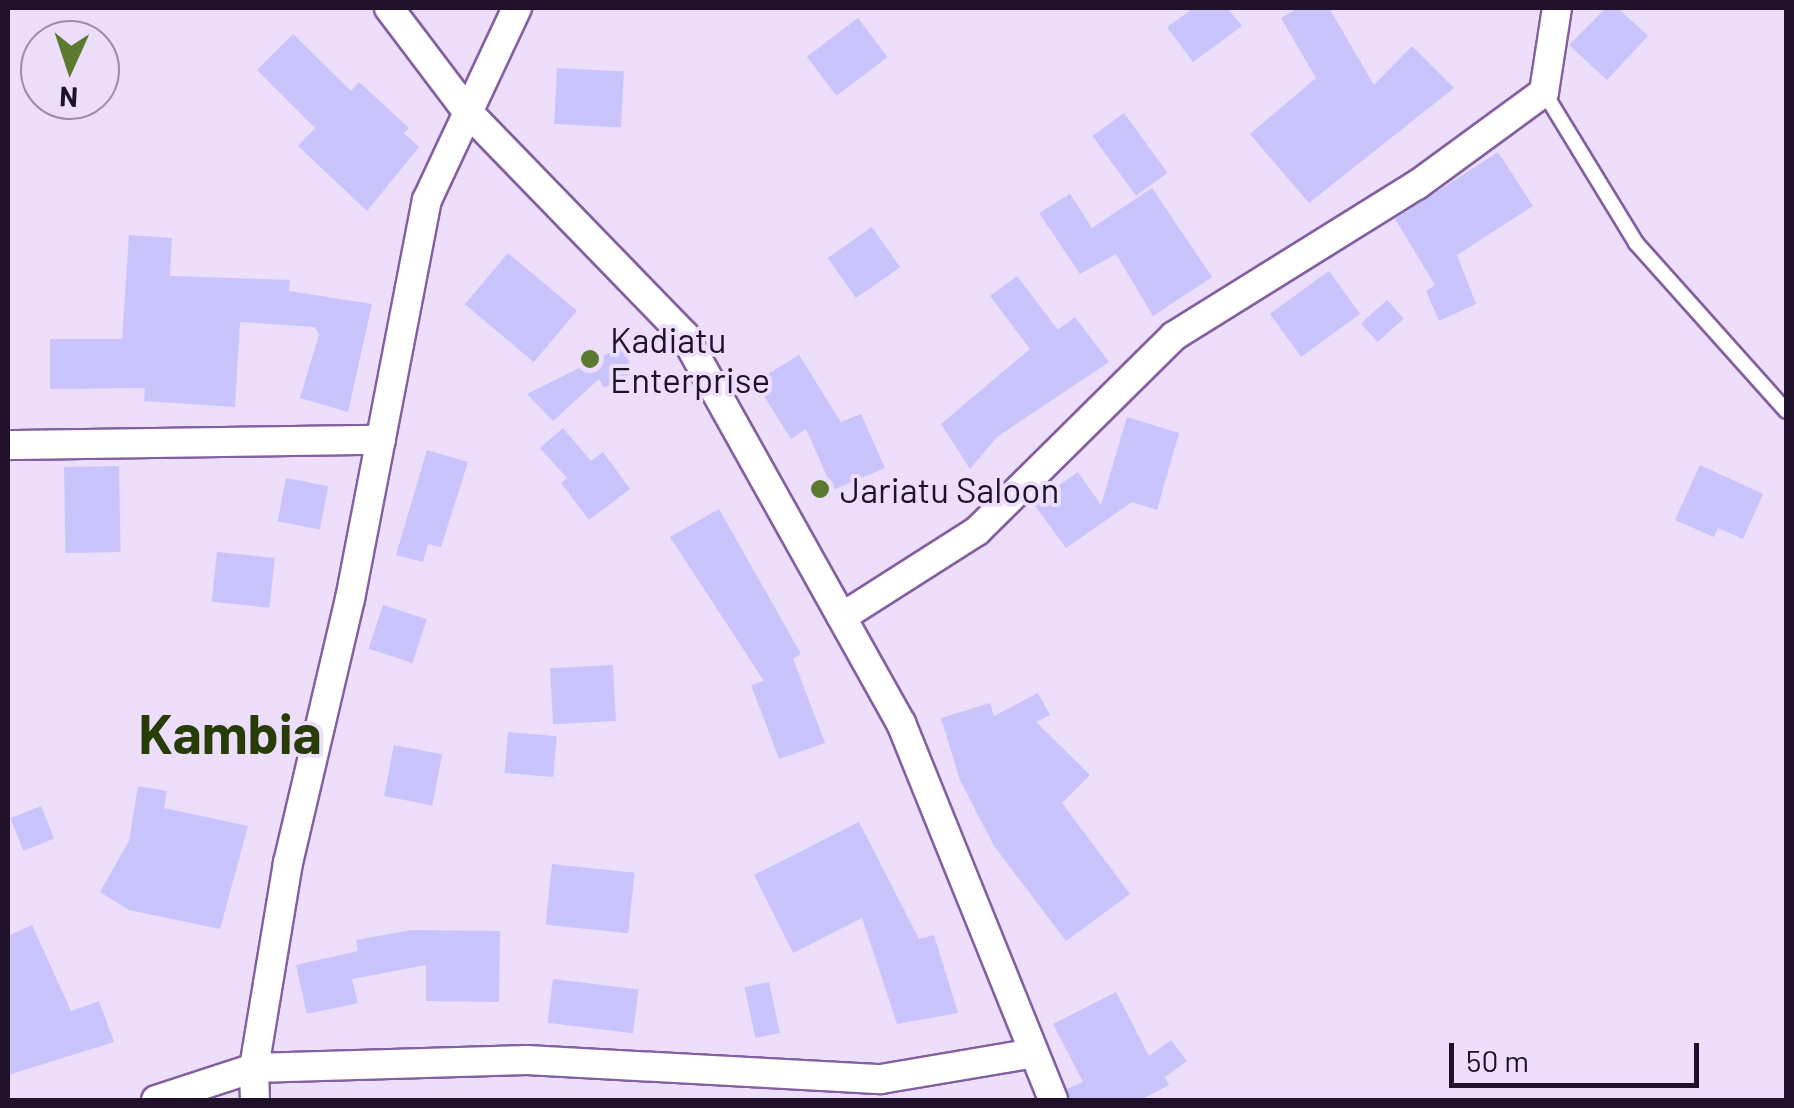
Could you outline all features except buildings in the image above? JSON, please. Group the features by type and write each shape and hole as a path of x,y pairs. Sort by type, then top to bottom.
{"street":[{"path":"389,8 467,111 684,335 901,723 1053,1100"},
{"path":"256,1100 254,1068 288,863 381,440 427,200 518,8"},
{"path":"842,617 977,531 1174,336 1417,186 1544,92 1557,8"},
{"path":"8,445 381,440"},
{"path":"156,1100 254,1068 528,1060 882,1079 1034,1053"}],"lane":[{"path":"1544,92 1636,243 1786,410"}],"place":[{"name":"Kadiatu Enterprise","path":"590,359"},
{"name":"Jariatu Saloon","path":"820,489"}],"district":[{"name":"Kambia","path":"230,733"}]}
